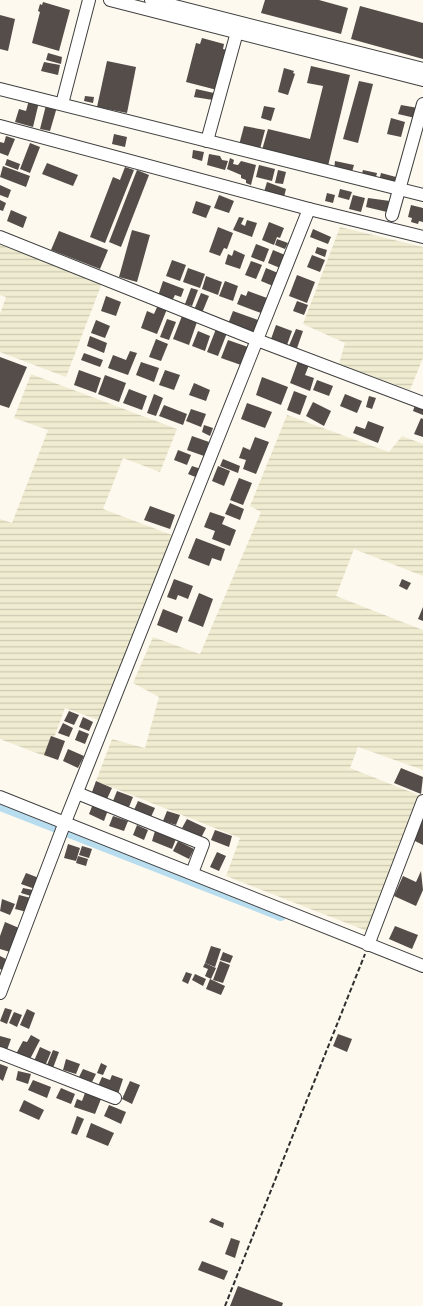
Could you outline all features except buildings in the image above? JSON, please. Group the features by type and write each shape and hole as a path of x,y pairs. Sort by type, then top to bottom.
{"street":[{"path":"62,104 89,0"},
{"path":"110,0 423,80"},
{"path":"151,0 423,69"},
{"path":"207,141 237,32"},
{"path":"0,89 423,195"},
{"path":"392,216 423,104"},
{"path":"0,126 309,209 418,236"},
{"path":"0,993 65,822 309,209"},
{"path":"369,223 392,216"},
{"path":"392,216 418,236"},
{"path":"0,237 423,404"},
{"path":"77,793 203,844 192,873"},
{"path":"0,798 65,822 423,966"},
{"path":"368,945 423,801"},
{"path":"0,1052 115,1098"}],"path":[{"path":"225,1306 368,945"}],"shaded area":[{"path":"340,227 423,247 423,358 410,390 339,364 345,343 303,324"},
{"path":"0,245 102,283 66,377 0,352 0,314 6,297 0,295"},
{"path":"31,374 177,429 160,472 123,458 103,509 172,535 101,721 65,708 47,757 0,739 0,519 12,523 48,430 14,418"},
{"path":"287,415 389,452 402,436 423,444 423,576 354,549 336,596 423,630 423,770 358,747 350,768 421,796 367,931 226,876 240,838 96,781 112,739 145,748 159,697 133,683 153,637 200,654 261,512 250,506"}],"waterway":[{"path":"0,806 281,916"}]}
